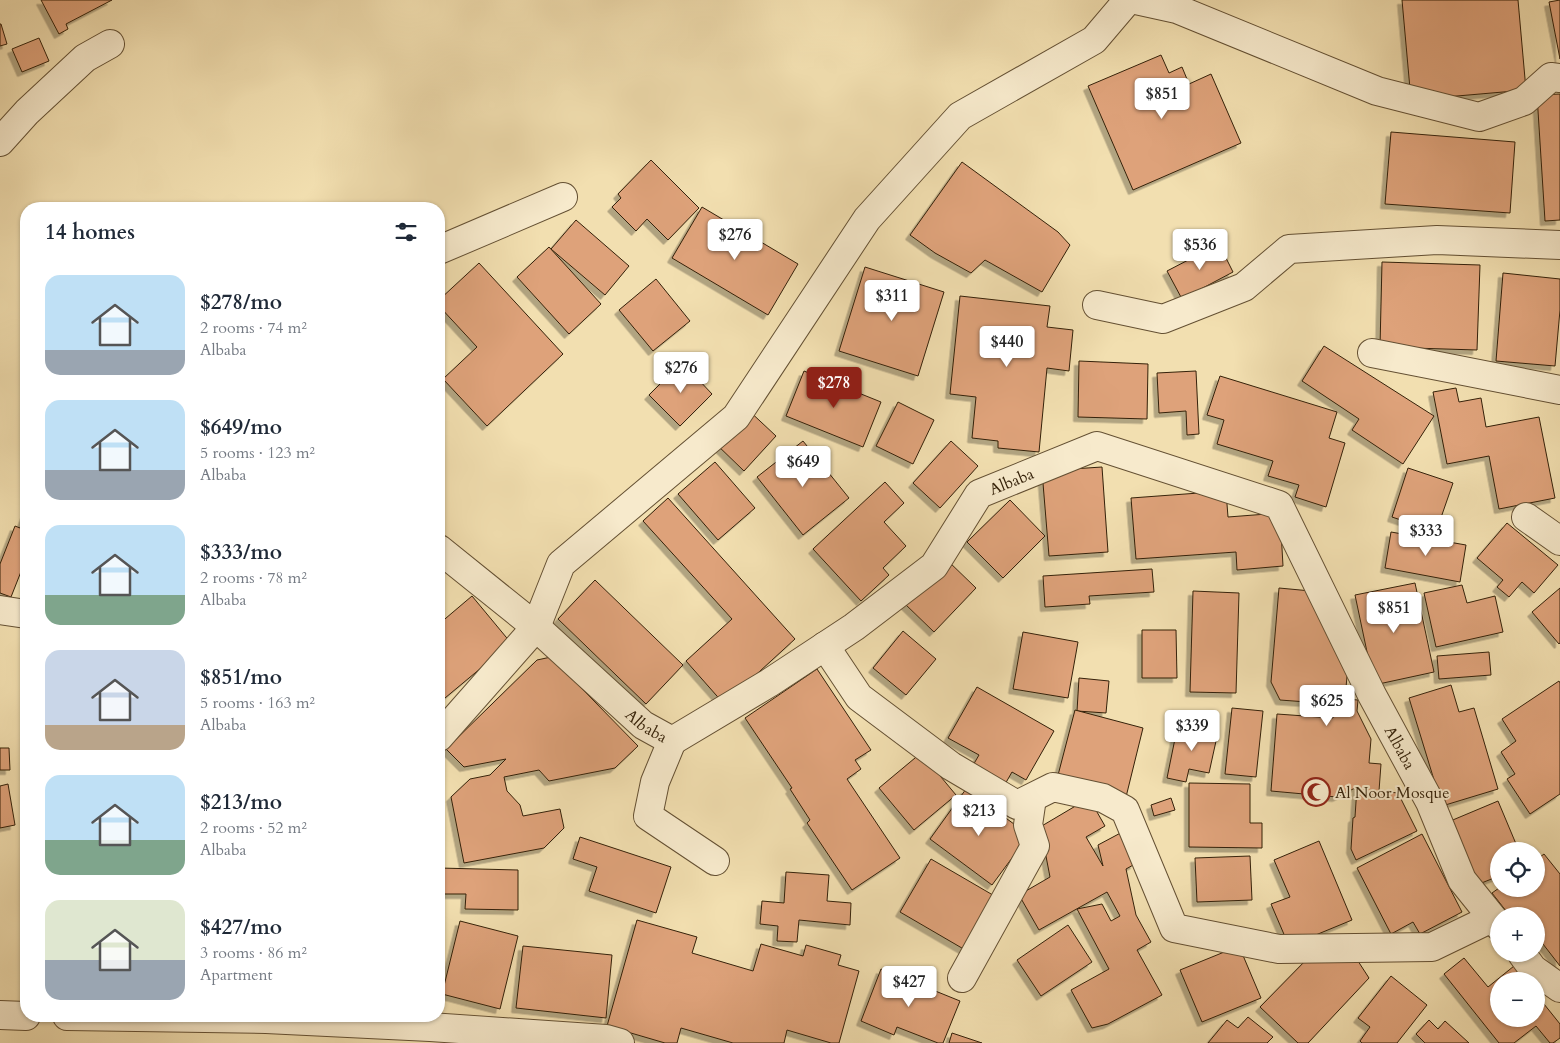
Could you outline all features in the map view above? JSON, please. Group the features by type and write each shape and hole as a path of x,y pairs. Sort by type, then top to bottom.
{"street":[{"path":"445,729 536,627 561,564 736,417 867,219 960,116 1094,40 1128,0"},
{"path":"1136,0 1177,9 1377,91 1479,117 1524,101 1551,77 1560,78"},
{"path":"0,142 27,112 86,58 110,44"},
{"path":"445,247 563,197"},
{"path":"1097,305 1162,319 1244,287 1289,249 1438,240 1560,245"},
{"path":"1372,353 1560,390"},
{"name":"Albaba","path":"445,554 536,627 643,725 672,741 769,683 854,627 934,566 979,494 1097,446 1279,505 1372,695 1430,802 1462,880 1490,915"},
{"path":"1526,517 1560,541"},
{"path":"0,610 20,613"},
{"path":"825,646 859,697 952,766 1017,805 1053,787 1104,798 1125,810 1174,928 1279,949 1432,947 1490,924"},
{"path":"672,741 655,782 648,816 715,861"},
{"path":"962,978 1035,846 1028,825 1032,798"},
{"path":"1528,962 1534,969 1560,988"},
{"path":"0,1015 20,1016"},
{"path":"430,1022 606,1039 620,1043"}],"building":[{"path":"41,0 112,0 66,24 68,29 59,34"},
{"path":"1402,0 1518,0 1526,90 1411,100"},
{"path":"1560,0 1560,59 1549,2"},
{"path":"0,24 7,44 0,46"},
{"path":"39,38 49,61 22,72 12,49"},
{"path":"1161,55 1169,73 1182,67 1189,84 1211,74 1241,143 1133,190 1088,86"},
{"path":"1560,94 1560,220 1545,221 1537,95"},
{"path":"1391,132 1515,142 1510,213 1385,204"},
{"path":"651,160 699,208 668,240 647,219 636,231 612,207 621,198 618,194"},
{"path":"962,162 1058,232 1070,245 1042,292 985,260 971,273 935,253 910,235"},
{"path":"702,207 798,264 768,315 672,258"},
{"path":"576,220 629,266 605,295 551,249"},
{"path":"1219,244 1233,272 1182,299 1167,271"},
{"path":"549,247 601,304 569,334 517,277"},
{"path":"1382,262 1480,265 1477,350 1380,347"},
{"path":"479,263 563,354 487,426 445,381 445,377 477,347 445,312 445,294"},
{"path":"865,267 944,292 918,376 839,351"},
{"path":"1503,273 1560,279 1560,310 1555,366 1496,361"},
{"path":"656,279 690,321 653,351 619,310"},
{"path":"960,296 1050,306 1047,327 1073,330 1069,371 1047,368 1039,452 998,448 998,441 972,438 976,397 950,394"},
{"path":"1324,346 1434,416 1403,464 1352,430 1359,419 1302,381"},
{"path":"1079,361 1148,364 1147,419 1078,417"},
{"path":"682,362 712,394 680,426 649,395"},
{"path":"804,371 881,402 863,447 786,416"},
{"path":"1196,371 1199,434 1187,435 1186,411 1159,413 1157,373"},
{"path":"1220,376 1337,412 1329,438 1345,443 1326,507 1295,497 1299,485 1268,476 1273,461 1217,444 1224,420 1207,415"},
{"path":"1456,388 1459,402 1481,398 1486,427 1539,417 1555,498 1499,509 1489,456 1447,464 1433,392"},
{"path":"898,402 934,420 913,464 876,446"},
{"path":"745,407 776,436 744,471 713,441"},
{"path":"803,441 849,498 803,535 757,477"},
{"path":"951,441 978,466 940,508 913,483"},
{"path":"715,462 755,508 718,540 678,494"},
{"path":"1102,467 1108,552 1049,556 1042,471"},
{"path":"1408,468 1453,483 1436,532 1392,517"},
{"path":"885,482 904,503 884,522 906,546 883,568 889,575 861,601 813,549"},
{"path":"1226,491 1228,517 1280,513 1283,566 1237,570 1236,552 1136,559 1131,498"},
{"path":"668,498 795,639 724,704 686,661 732,619 643,521"},
{"path":"1010,500 1045,536 1003,578 967,542"},
{"path":"1507,523 1558,565 1534,593 1522,582 1509,597 1497,587 1503,580 1477,558"},
{"path":"15,526 20,528 20,574 11,597 0,593 0,564"},
{"path":"1391,532 1466,545 1460,582 1385,568"},
{"path":"946,559 976,588 934,632 904,603"},
{"path":"1152,569 1154,592 1089,596 1090,604 1045,607 1043,576"},
{"path":"595,580 683,665 646,704 558,619"},
{"path":"1415,583 1434,672 1374,685 1355,595"},
{"path":"1462,585 1467,603 1495,596 1503,632 1436,647 1424,593"},
{"path":"1279,588 1311,591 1348,665 1345,699 1358,700 1357,711 1371,739 1369,763 1381,764 1379,791 1398,793 1417,831 1356,860 1351,849 1357,787 1337,797 1271,791 1277,714 1333,718 1334,704 1280,700 1271,682"},
{"path":"1560,588 1560,643 1559,644 1532,612"},
{"path":"1193,591 1239,593 1236,693 1190,692"},
{"path":"472,596 511,643 445,698 445,619"},
{"path":"1142,630 1176,630 1177,678 1142,678"},
{"path":"903,631 936,659 906,695 873,668"},
{"path":"1023,632 1078,642 1068,698 1013,689"},
{"path":"1489,652 1491,675 1439,679 1437,656"},
{"path":"551,657 638,746 615,768 549,781 539,770 504,777 507,791 520,805 523,816 560,809 564,828 544,848 464,863 451,797 470,779 490,775 506,759 464,767 446,749 537,660"},
{"path":"817,669 871,750 855,760 861,769 847,779 900,858 852,890 807,823 810,820 790,789 792,788 745,718"},
{"path":"1079,678 1109,681 1106,713 1077,711"},
{"path":"1559,681 1560,794 1530,814 1507,779 1515,774 1501,752 1516,741 1502,719"},
{"path":"1451,685 1459,712 1474,708 1498,789 1442,806 1409,698"},
{"path":"977,687 1054,731 1026,780 1012,772 1004,786 972,767 979,755 948,738"},
{"path":"1232,708 1263,711 1256,777 1225,774"},
{"path":"1075,710 1143,728 1126,797 1057,779"},
{"path":"1178,724 1218,732 1209,773 1189,769 1186,782 1167,778"},
{"path":"0,748 9,748 10,770 0,770"},
{"path":"921,753 956,795 914,830 879,788"},
{"path":"1189,783 1250,784 1250,823 1262,823 1262,848 1189,847"},
{"path":"8,784 15,825 0,828 0,786"},
{"path":"966,789 1029,835 992,885 930,839"},
{"path":"1089,798 1105,826 1086,837 1103,866 1098,845 1128,829 1135,864 1126,869 1136,915 1151,942 1137,950 1162,995 1108,1024 1092,1028 1071,990 1109,969 1077,909 1102,904 1111,921 1120,916 1107,892 1039,930 1019,895 1050,877 1044,846 1035,830"},
{"path":"1171,798 1175,810 1154,816 1151,805"},
{"path":"1498,801 1515,842 1490,842 1490,880 1474,886 1448,822"},
{"path":"1422,834 1462,912 1420,934 1413,922 1391,934 1357,868"},
{"path":"580,837 671,867 656,913 589,891 597,867 573,859"},
{"path":"1319,841 1352,920 1289,946 1271,904 1290,897 1274,860"},
{"path":"1545,855 1560,874 1560,966 1545,947 1545,907 1503,907 1495,897 1545,897"},
{"path":"1250,856 1252,900 1197,902 1195,858"},
{"path":"931,859 998,898 967,951 900,912"},
{"path":"445,868 518,870 518,910 465,909 466,894 445,894"},
{"path":"786,872 829,875 827,901 851,903 850,925 799,920 797,942 777,941 778,926 760,924 762,901 784,903"},
{"path":"637,920 697,937 692,953 753,971 761,944 803,956 806,945 841,955 838,965 859,971 839,1043 831,1043 787,1030 784,1043 733,1043 681,1028 677,1043 665,1043 607,1026"},
{"path":"460,921 518,936 500,1009 445,995 445,982"},
{"path":"1068,925 1092,962 1041,996 1017,960"},
{"path":"523,946 612,955 606,1018 516,1008"},
{"path":"1239,946 1261,998 1202,1022 1180,970"},
{"path":"1310,956 1356,958 1369,978 1308,1043 1298,1043 1260,1007"},
{"path":"1464,958 1488,987 1490,985 1490,1027 1535,1027 1514,1043 1499,1043 1444,974"},
{"path":"1514,966 1519,972 1507,972"},
{"path":"881,969 960,1001 943,1043 938,1043 897,1027 894,1035 861,1021"},
{"path":"1391,976 1427,1005 1397,1043 1362,1043 1360,1041 1370,1027 1358,1018"},
{"path":"1545,1005 1560,1024 1560,1038 1550,1043 1537,1027 1545,1027"},
{"path":"1248,1017 1273,1037 1267,1043 1208,1043 1227,1020 1238,1028"},
{"path":"1429,1020 1438,1029 1445,1021 1469,1043 1425,1043 1416,1034"},
{"path":"952,1033 982,1043 949,1043"}],"place":[{"name":"Al Noor Mosque","path":"1316,792"}]}
